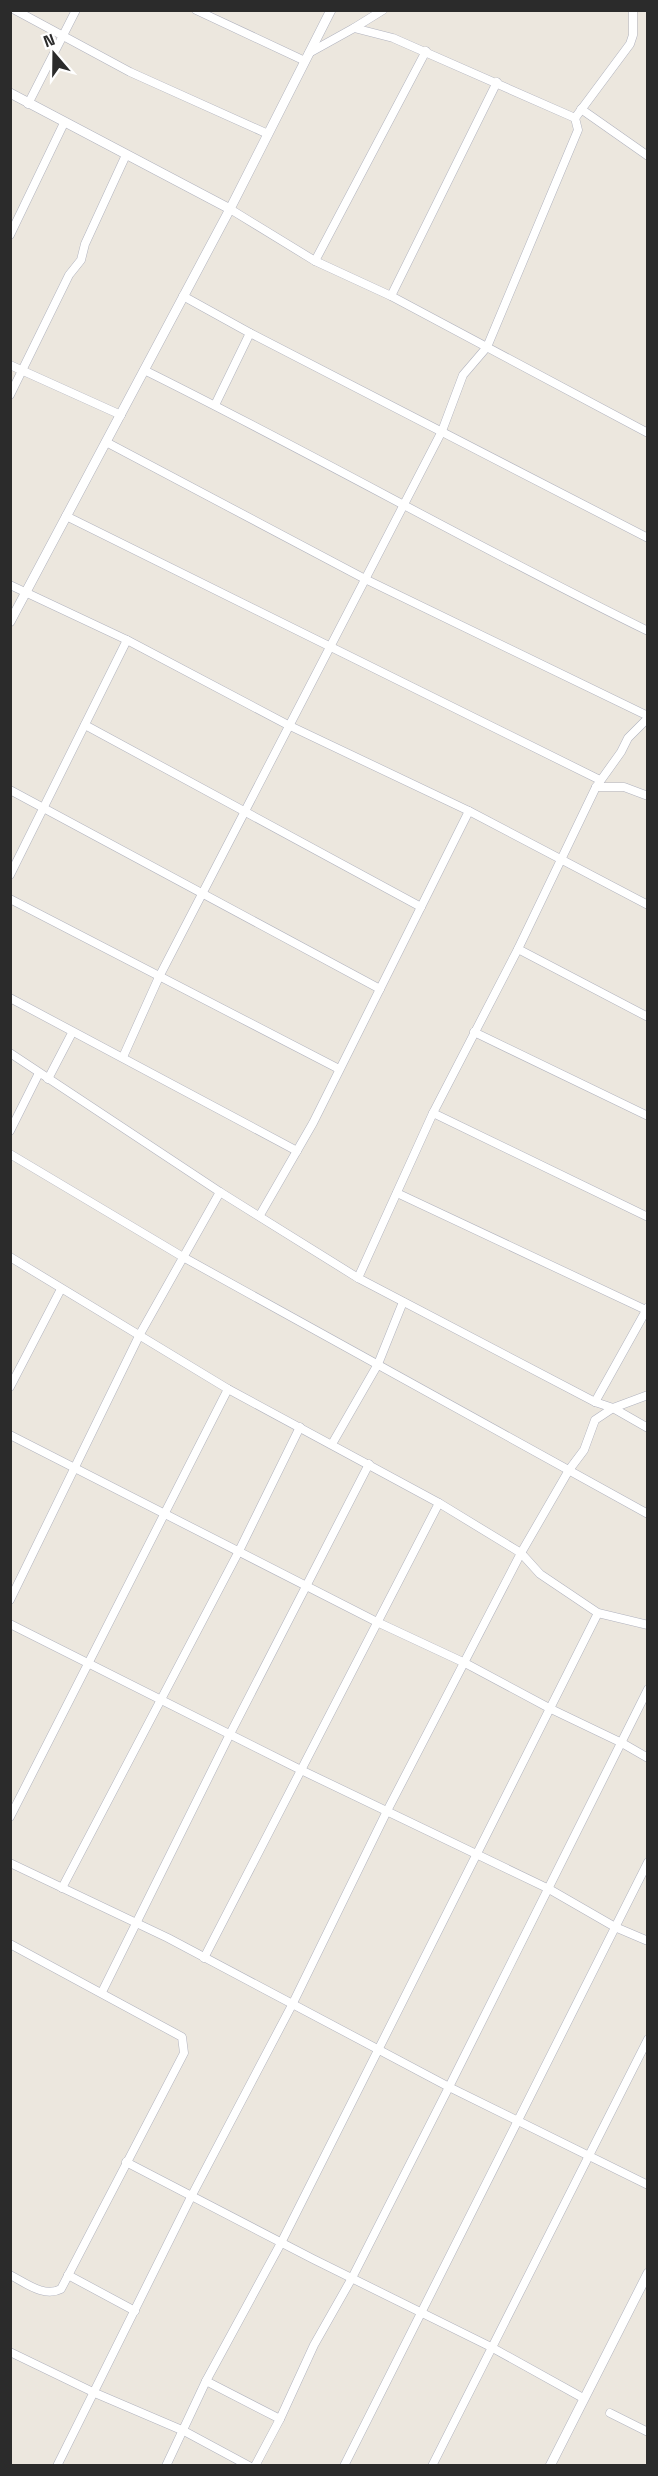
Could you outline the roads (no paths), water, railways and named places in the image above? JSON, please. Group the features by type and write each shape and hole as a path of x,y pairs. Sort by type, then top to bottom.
{"street":[{"path":"15,10 130,72 268,134"},
{"path":"28,104 76,10"},
{"path":"196,10 307,57"},
{"path":"10,622 230,209 331,10"},
{"path":"307,57 383,10"},
{"path":"574,118 630,44 633,35 633,10"},
{"path":"123,1057 159,977 442,431 463,375 487,347 577,134 574,118 426,51 393,38 354,28"},
{"path":"315,261 426,51"},
{"path":"391,296 496,82"},
{"path":"10,93 230,209 315,261 391,296 648,433"},
{"path":"581,109 648,156"},
{"path":"10,235 64,123"},
{"path":"10,395 69,275 81,260 85,244 126,155"},
{"path":"183,296 250,333 648,538"},
{"path":"215,405 250,333"},
{"path":"10,365 121,415"},
{"path":"144,370 404,504 522,569 648,632"},
{"path":"106,442 365,579 648,717 628,738 598,784 518,949 433,1113 358,1278"},
{"path":"66,516 598,784 624,787 648,796"},
{"path":"10,585 127,640 288,725 469,812 648,905"},
{"path":"10,875 45,809 127,640"},
{"path":"85,725 421,908"},
{"path":"10,790 380,988"},
{"path":"260,1215 297,1151 469,812"},
{"path":"10,899 339,1069"},
{"path":"518,949 648,1017"},
{"path":"10,998 297,1151"},
{"path":"474,1032 648,1116"},
{"path":"48,1078 72,1033"},
{"path":"10,1053 220,1192 358,1278 648,1428"},
{"path":"10,1131 39,1072"},
{"path":"433,1113 648,1217"},
{"path":"10,1154 183,1257 648,1514"},
{"path":"10,1600 140,1334 220,1192"},
{"path":"397,1193 647,1308 595,1402"},
{"path":"10,1257 228,1389 440,1503 521,1553 540,1574 598,1613 648,1625"},
{"path":"10,1387 61,1289"},
{"path":"332,1444 378,1364 403,1302"},
{"path":"10,1817 228,1389"},
{"path":"57,2466 192,2195 292,2005 387,1811 521,1553 569,1470 584,1450 595,1420 613,1408 648,1395"},
{"path":"62,1888 162,1701 300,1427"},
{"path":"10,1435 76,1466 376,1622 465,1663 648,1758"},
{"path":"102,1992 230,1734 369,1464"},
{"path":"204,1958 376,1622 440,1503"},
{"path":"166,2466 206,2381 281,2243 598,1613"},
{"path":"10,1624 301,1770 549,1889 615,1927 648,1941"},
{"path":"255,2466 280,2419 314,2345 352,2278 449,2087 648,1689"},
{"path":"344,2466 615,1927 645,1874 648,1862"},
{"path":"10,1863 135,1923 449,2087 648,2185"},
{"path":"10,1944 182,2037 185,2044 184,2053 61,2289 54,2293 46,2293 10,2275"},
{"path":"432,2466 587,2154 648,2039"},
{"path":"126,2162 491,2348 584,2398"},
{"path":"549,2466 648,2273"},
{"path":"68,2275 135,2311"},
{"path":"10,2352 95,2393 184,2431 249,2466"},
{"path":"206,2381 280,2419"},
{"path":"610,2413 648,2432"}]}
